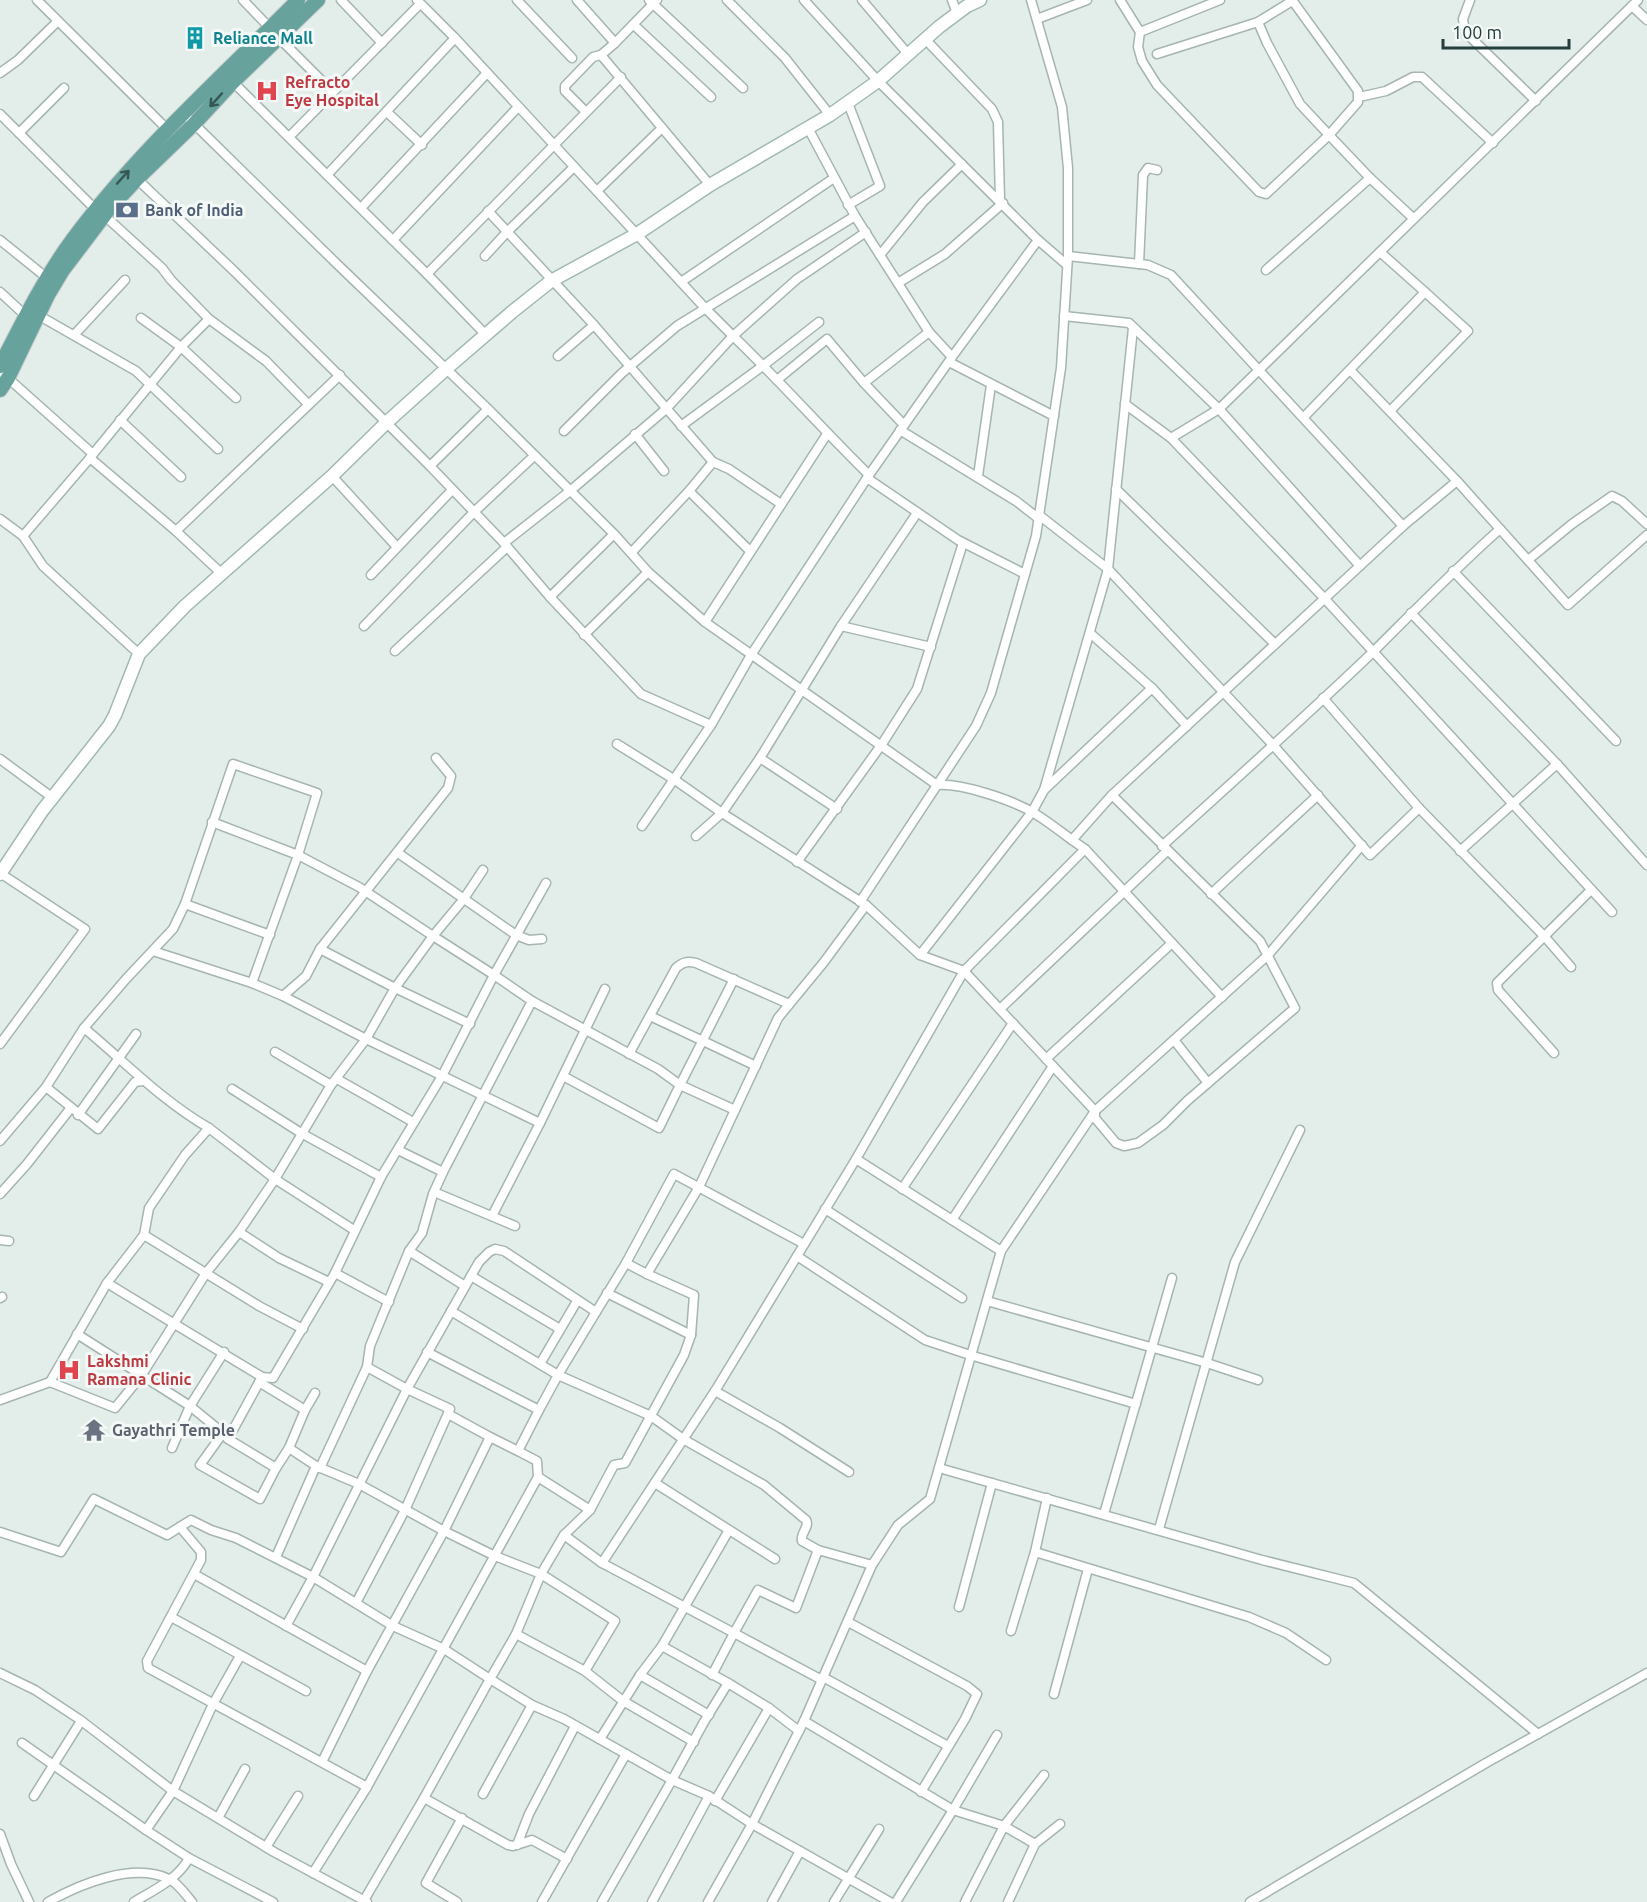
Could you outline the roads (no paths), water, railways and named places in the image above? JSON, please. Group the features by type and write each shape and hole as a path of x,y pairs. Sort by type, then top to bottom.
{"main road":[{"path":"3,380 47,278 71,242 194,124 233,82 298,0"},
{"path":"0,366 100,212 136,163 184,114 274,33 318,0"}],"street":[{"path":"36,0 168,130"},
{"path":"243,0 333,92"},
{"path":"340,0 382,43"},
{"path":"517,0 572,58"},
{"path":"577,0 615,43"},
{"path":"727,0 785,58 830,115"},
{"path":"862,0 908,54"},
{"path":"952,0 957,13"},
{"path":"0,1044 85,929 0,874 53,798 109,726 139,654 185,606 332,476 386,423 551,281 637,234 710,185 830,115 878,81 957,13 980,0"},
{"path":"647,1274 699,1187 778,1018 824,962 863,903 937,785 964,748 991,693 1039,516 1061,368 1067,261 1068,168 1062,107 1031,0"},
{"path":"1037,19 1086,0"},
{"path":"1120,0 1140,32 1138,47 1142,61 1157,85 1259,192 1266,194 1329,135 1358,102 1358,91 1292,0 1258,22 1157,54"},
{"path":"1140,32 1220,0"},
{"path":"807,1 878,81 1038,240 1067,261 1139,264 1171,274 1403,526"},
{"path":"1466,1 1463,19 1465,32 1536,101"},
{"path":"289,136 382,43 419,2 705,308 764,365 868,477 963,543 1025,574"},
{"path":"586,112 565,91 565,86 593,57 601,55 634,25 653,2 743,88"},
{"path":"1171,438 1219,409 1635,3 1647,20"},
{"path":"0,74 18,60 58,21"},
{"path":"1258,22 1271,52 1300,104 1413,218"},
{"path":"634,25 711,97"},
{"path":"327,175 455,38"},
{"path":"898,284 945,254 1001,202 996,115 925,39"},
{"path":"601,55 710,185"},
{"path":"361,208 487,73"},
{"path":"1359,97 1386,91 1413,77 1422,76 1493,143"},
{"path":"427,274 552,144 621,77"},
{"path":"233,82 486,335"},
{"path":"19,133 64,88"},
{"path":"848,103 880,186 849,205"},
{"path":"393,240 518,107"},
{"path":"387,112 422,145"},
{"path":"0,114 100,212 162,268 209,319 266,361 308,404"},
{"path":"184,114 488,409 614,534 648,572 705,622 882,744 937,785 951,784 965,787 1032,812 1085,849 1222,997"},
{"path":"597,191 662,128"},
{"path":"808,128 855,216 929,332 950,359 991,385 1054,416"},
{"path":"880,255 923,202 962,164"},
{"path":"485,256 574,167"},
{"path":"1139,264 1143,175 1148,168 1157,170"},
{"path":"1266,270 1370,177"},
{"path":"681,282 834,178"},
{"path":"137,179 340,375 430,466 506,545 584,635 641,694 711,725"},
{"path":"488,211 594,326 713,462 729,469 781,504"},
{"path":"564,431 630,367 677,326 855,216"},
{"path":"396,651 506,545 666,408 733,336 797,279 866,232"},
{"path":"0,240 47,278"},
{"path":"642,826 711,725 751,655 868,477 950,359 1038,240"},
{"path":"1380,252 1468,331 1390,411"},
{"path":"75,334 125,280"},
{"path":"0,292 32,315 75,334 136,371 218,449"},
{"path":"1304,417 1425,292"},
{"path":"1064,316 1126,322 1219,409 1360,566"},
{"path":"141,318 181,347 236,398"},
{"path":"23,536 181,347 209,319"},
{"path":"681,426 819,322"},
{"path":"558,356 594,326"},
{"path":"920,955 1032,812 1044,790 1107,569 1133,328"},
{"path":"864,383 929,332"},
{"path":"777,380 827,339 902,427 1039,516 1107,569 1273,745 1370,855 1419,808"},
{"path":"1350,370 1456,481 1568,605 1647,534"},
{"path":"176,531 340,375"},
{"path":"3,380 221,573"},
{"path":"978,476 991,385"},
{"path":"1125,404 1171,438 1324,599 1612,912"},
{"path":"430,466 488,409"},
{"path":"120,420 181,477"},
{"path":"635,434 664,471"},
{"path":"705,622 827,434"},
{"path":"364,626 474,512 534,456"},
{"path":"631,553 713,462"},
{"path":"332,476 397,547"},
{"path":"1072,840 1112,795 1403,526 1456,481"},
{"path":"1116,489 1275,644"},
{"path":"371,574 452,490"},
{"path":"689,491 750,551"},
{"path":"1528,560 1572,524 1612,496 1622,501 1647,525"},
{"path":"696,836 722,813 760,758 841,626 917,513"},
{"path":"0,519 23,536 43,566 139,654"},
{"path":"1000,1009 1124,891 1165,848 1372,652 1453,571 1500,529"},
{"path":"550,597 614,534"},
{"path":"797,862 837,809 917,689 963,543"},
{"path":"1453,571 1616,741"},
{"path":"584,635 648,572"},
{"path":"1411,613 1557,764 1647,865"},
{"path":"841,626 931,647"},
{"path":"1090,633 1152,688 1187,726"},
{"path":"1044,790 1152,688"},
{"path":"1323,698 1419,808 1545,937 1571,967"},
{"path":"617,744 863,903 920,955 964,971 1095,1111 1095,1118 1116,1143 1124,1146 1138,1143 1163,1125 1295,1008 1260,941 1112,795"},
{"path":"283,996 306,976 320,949 448,788 451,777 436,758"},
{"path":"760,758 837,809"},
{"path":"0,759 53,798"},
{"path":"1460,851 1557,764"},
{"path":"0,1141 46,1087 84,1028 173,929 185,904 233,765 316,793 298,855 252,983"},
{"path":"1212,894 1318,795"},
{"path":"212,822 298,855 366,893 532,1001 680,1084 735,1110"},
{"path":"708,1902 752,1824 804,1722 872,1565 898,1525 930,1499 1001,1251 1095,1111 1268,955 1362,846"},
{"path":"602,1563 715,1391 856,1160 964,971 1085,849"},
{"path":"398,853 516,936 529,940 542,939"},
{"path":"0,1400 50,1382 115,1408 141,1376 206,1273 239,1232 275,1179 334,1082 366,1039 395,988 463,900 483,870"},
{"path":"261,1379 273,1378 303,1329 335,1273 381,1177 442,1076 494,975 546,883"},
{"path":"1554,1053 1497,987 1499,980 1591,890"},
{"path":"185,904 270,935"},
{"path":"1046,1059 1172,943"},
{"path":"320,949 470,1024"},
{"path":"153,951 252,983 283,996 540,1123"},
{"path":"629,1054 676,968 683,963 696,963 789,1004"},
{"path":"563,1076 659,1128 734,979"},
{"path":"492,1216 605,989"},
{"path":"276,1557 367,1367 370,1346 409,1251 422,1233 434,1192 443,1172 532,1001"},
{"path":"650,1016 756,1066"},
{"path":"902,1189 1013,1023"},
{"path":"84,1028 143,1081 275,1179 354,1230"},
{"path":"78,1115 136,1034"},
{"path":"1174,1040 1208,1083"},
{"path":"274,1052 413,1122"},
{"path":"952,1220 1053,1066"},
{"path":"46,1087 98,1129 135,1082 143,1081"},
{"path":"232,1089 301,1133 381,1177"},
{"path":"0,1194 25,1167 70,1108"},
{"path":"50,1382 106,1283 144,1235 149,1208 185,1155 209,1128"},
{"path":"1159,1529 1235,1262 1300,1130"},
{"path":"398,1150 443,1172"},
{"path":"856,1160 1001,1251"},
{"path":"518,1451 558,1375 626,1263 674,1174 804,1244"},
{"path":"434,1192 515,1226"},
{"path":"825,1209 962,1298"},
{"path":"239,1232 279,1258 329,1282"},
{"path":"144,1235 259,1306 303,1329"},
{"path":"286,1626 407,1389 484,1257 495,1249 504,1251 596,1312"},
{"path":"409,1251 465,1286"},
{"path":"797,1256 925,1340 1136,1404"},
{"path":"0,1673 35,1690 81,1720 173,1791 266,1847 365,1902 516,1634 541,1574 564,1535 590,1510 614,1465 625,1463 684,1355 691,1335 694,1295 626,1263"},
{"path":"335,1273 389,1302"},
{"path":"471,1276 560,1329"},
{"path":"1104,1514 1172,1278"},
{"path":"106,1283 224,1352 305,1410"},
{"path":"607,1293 691,1335"},
{"path":"540,1364 577,1301"},
{"path":"987,1301 1207,1363 1258,1380"},
{"path":"451,1311 558,1375 651,1416 683,1439 764,1485 806,1520 807,1525 802,1541 818,1550 872,1565"},
{"path":"76,1334 189,1406 225,1436 276,1468"},
{"path":"172,1449 189,1406 224,1352"},
{"path":"427,1352 539,1410"},
{"path":"356,1603 405,1510 450,1409 367,1367"},
{"path":"261,1379 225,1436 200,1465 260,1499 289,1448 315,1393"},
{"path":"715,1391 780,1428 849,1472"},
{"path":"313,1873 368,1787 538,1477 537,1461 448,1413"},
{"path":"322,1762 367,1671 444,1531 490,1437"},
{"path":"289,1448 318,1467 359,1484 444,1531 495,1556 541,1574 615,1621 585,1671"},
{"path":"939,1468 1259,1559 1357,1584 1538,1734"},
{"path":"538,1477 590,1510"},
{"path":"655,1483 775,1559"},
{"path":"959,1607 992,1483"},
{"path":"1011,1631 1035,1551 1047,1498"},
{"path":"0,1532 61,1552 94,1499 167,1535 191,1520 276,1557 313,1576 393,1626 444,1649 532,1706 564,1719 672,1780 712,1799 890,1902"},
{"path":"180,1527 201,1551 201,1560 147,1660 147,1666 368,1787"},
{"path":"600,1739 640,1675 662,1646 729,1530"},
{"path":"564,1535 602,1563 948,1746"},
{"path":"712,1675 758,1590 796,1608 818,1550"},
{"path":"1035,1551 1252,1618 1284,1632 1326,1660"},
{"path":"1054,1694 1088,1569"},
{"path":"194,1574 367,1671"},
{"path":"171,1617 306,1691"},
{"path":"848,1622 967,1686 977,1694 965,1719 921,1792"},
{"path":"516,1634 585,1671 623,1701 694,1742"},
{"path":"662,1646 769,1708 799,1731"},
{"path":"146,1830 173,1791 213,1704 240,1656"},
{"path":"1250,1902 1647,1673"},
{"path":"640,1675 709,1715"},
{"path":"602,1902 728,1683"},
{"path":"483,1794 532,1706"},
{"path":"652,1902 712,1799 769,1708"},
{"path":"34,1796 81,1720"},
{"path":"804,1722 953,1810 1004,1826 1035,1844"},
{"path":"517,1845 530,1814 575,1726"},
{"path":"896,1902 998,1735"},
{"path":"21,1743 189,1858 273,1902"},
{"path":"542,1902 626,1754"},
{"path":"218,1818 245,1769"},
{"path":"965,1902 1004,1826 1044,1775"},
{"path":"266,1847 298,1796"},
{"path":"424,1798 508,1845 517,1845 529,1840 536,1841 567,1859"},
{"path":"457,1902 426,1883 462,1818"},
{"path":"1008,1902 1035,1844 1060,1824"},
{"path":"834,1902 879,1829"},
{"path":"0,1834 10,1864 29,1902"},
{"path":"772,1902 800,1851"},
{"path":"134,1902 171,1879 184,1867 189,1858"},
{"path":"48,1902 102,1879 137,1872 171,1879 192,1902"}],"place":[{"name":"Reliance Mall","path":"195,38"},
{"name":"Refracto Eye Hospital","path":"267,91"},
{"name":"Bank of India","path":"127,210"},
{"name":"Lakshmi Ramana Clinic","path":"69,1370"},
{"name":"Gayathri Temple","path":"94,1430"}]}
